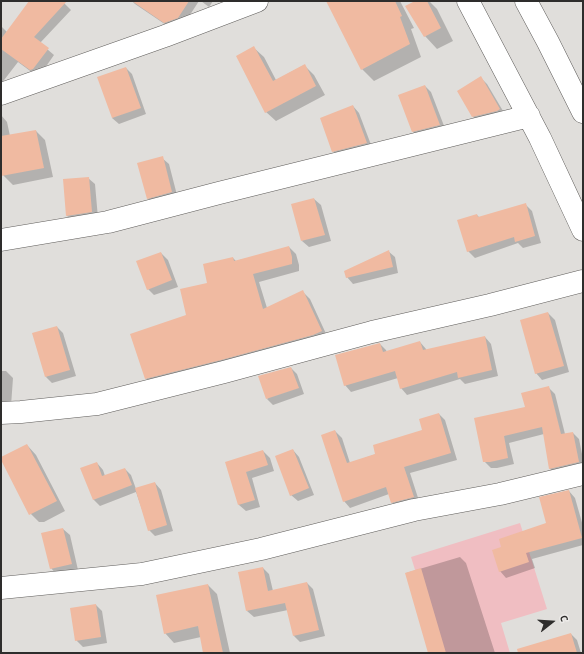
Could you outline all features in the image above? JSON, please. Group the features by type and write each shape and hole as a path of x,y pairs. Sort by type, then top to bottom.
{"lane":[{"path":"1,94 165,36 257,1"},
{"path":"468,1 529,116 583,230"},
{"path":"526,1 583,112"},
{"path":"1,240 108,222 529,116"},
{"path":"1,413 97,404 224,372 372,332 490,305 583,281"},
{"path":"1,588 142,574 261,549 414,510 500,494 583,474"}],"shaded area":[{"path":"520,523 547,609 501,623 510,653 441,653 411,557"}],"building":[{"path":"29,1 67,1 34,37 49,48 33,69 30,70 1,49 1,39"},
{"path":"132,1 189,1 178,18 164,23"},
{"path":"326,1 395,1 402,16 400,17 410,44 361,70"},
{"path":"415,1 427,1 441,28 424,37 405,6"},
{"path":"254,46 273,81 305,64 316,86 265,113 236,56"},
{"path":"126,67 141,108 112,118 97,77"},
{"path":"481,76 500,109 472,117 457,91"},
{"path":"425,85 440,125 412,132 398,95"},
{"path":"353,105 367,143 332,152 320,118"},
{"path":"36,130 44,168 1,176 1,136"},
{"path":"163,156 172,192 147,199 137,163"},
{"path":"89,177 92,212 66,216 63,179"},
{"path":"314,198 325,235 301,241 291,204"},
{"path":"526,203 535,236 515,242 514,237 467,252 457,220 477,214 478,217"},
{"path":"289,246 292,264 253,274 263,309 303,290 322,331 313,335 221,360 145,379 130,334 186,315 180,289 207,283 203,264 233,257 234,261"},
{"path":"389,250 393,267 346,278 344,271"},
{"path":"161,252 172,280 147,290 136,261"},
{"path":"548,312 564,366 535,374 520,320"},
{"path":"57,326 70,370 45,377 32,333"},
{"path":"485,336 492,370 458,378 457,372 400,389 395,371 344,386 335,355 380,343 383,352 420,341 423,350"},
{"path":"291,367 299,388 266,399 258,376"},
{"path":"549,386 561,434 573,432 579,462 549,469 542,427 504,436 508,458 483,462 474,418 525,407 521,393"},
{"path":"439,413 451,453 404,467 414,497 391,503 386,487 343,502 321,435 335,430 347,463 375,454 373,445 422,430 419,419"},
{"path":"27,444 57,501 29,515 1,460 1,457"},
{"path":"293,449 309,488 290,496 275,456"},
{"path":"263,450 268,465 246,472 255,500 238,505 225,462"},
{"path":"97,462 102,476 125,468 132,485 93,500 80,468"},
{"path":"155,482 167,525 148,531 135,488"},
{"path":"569,490 582,538 526,553 529,562 499,572 492,550 501,547 499,539 546,523 539,497"},
{"path":"63,528 72,564 50,569 41,533"},
{"path":"263,567 268,591 307,582 319,630 293,636 285,603 246,611 238,572"},
{"path":"421,568 446,653 428,653 405,573"},
{"path":"208,584 223,653 203,653 198,626 164,634 156,595"},
{"path":"96,604 101,637 75,641 70,608"},
{"path":"571,633 577,653 518,653 517,649"}]}
